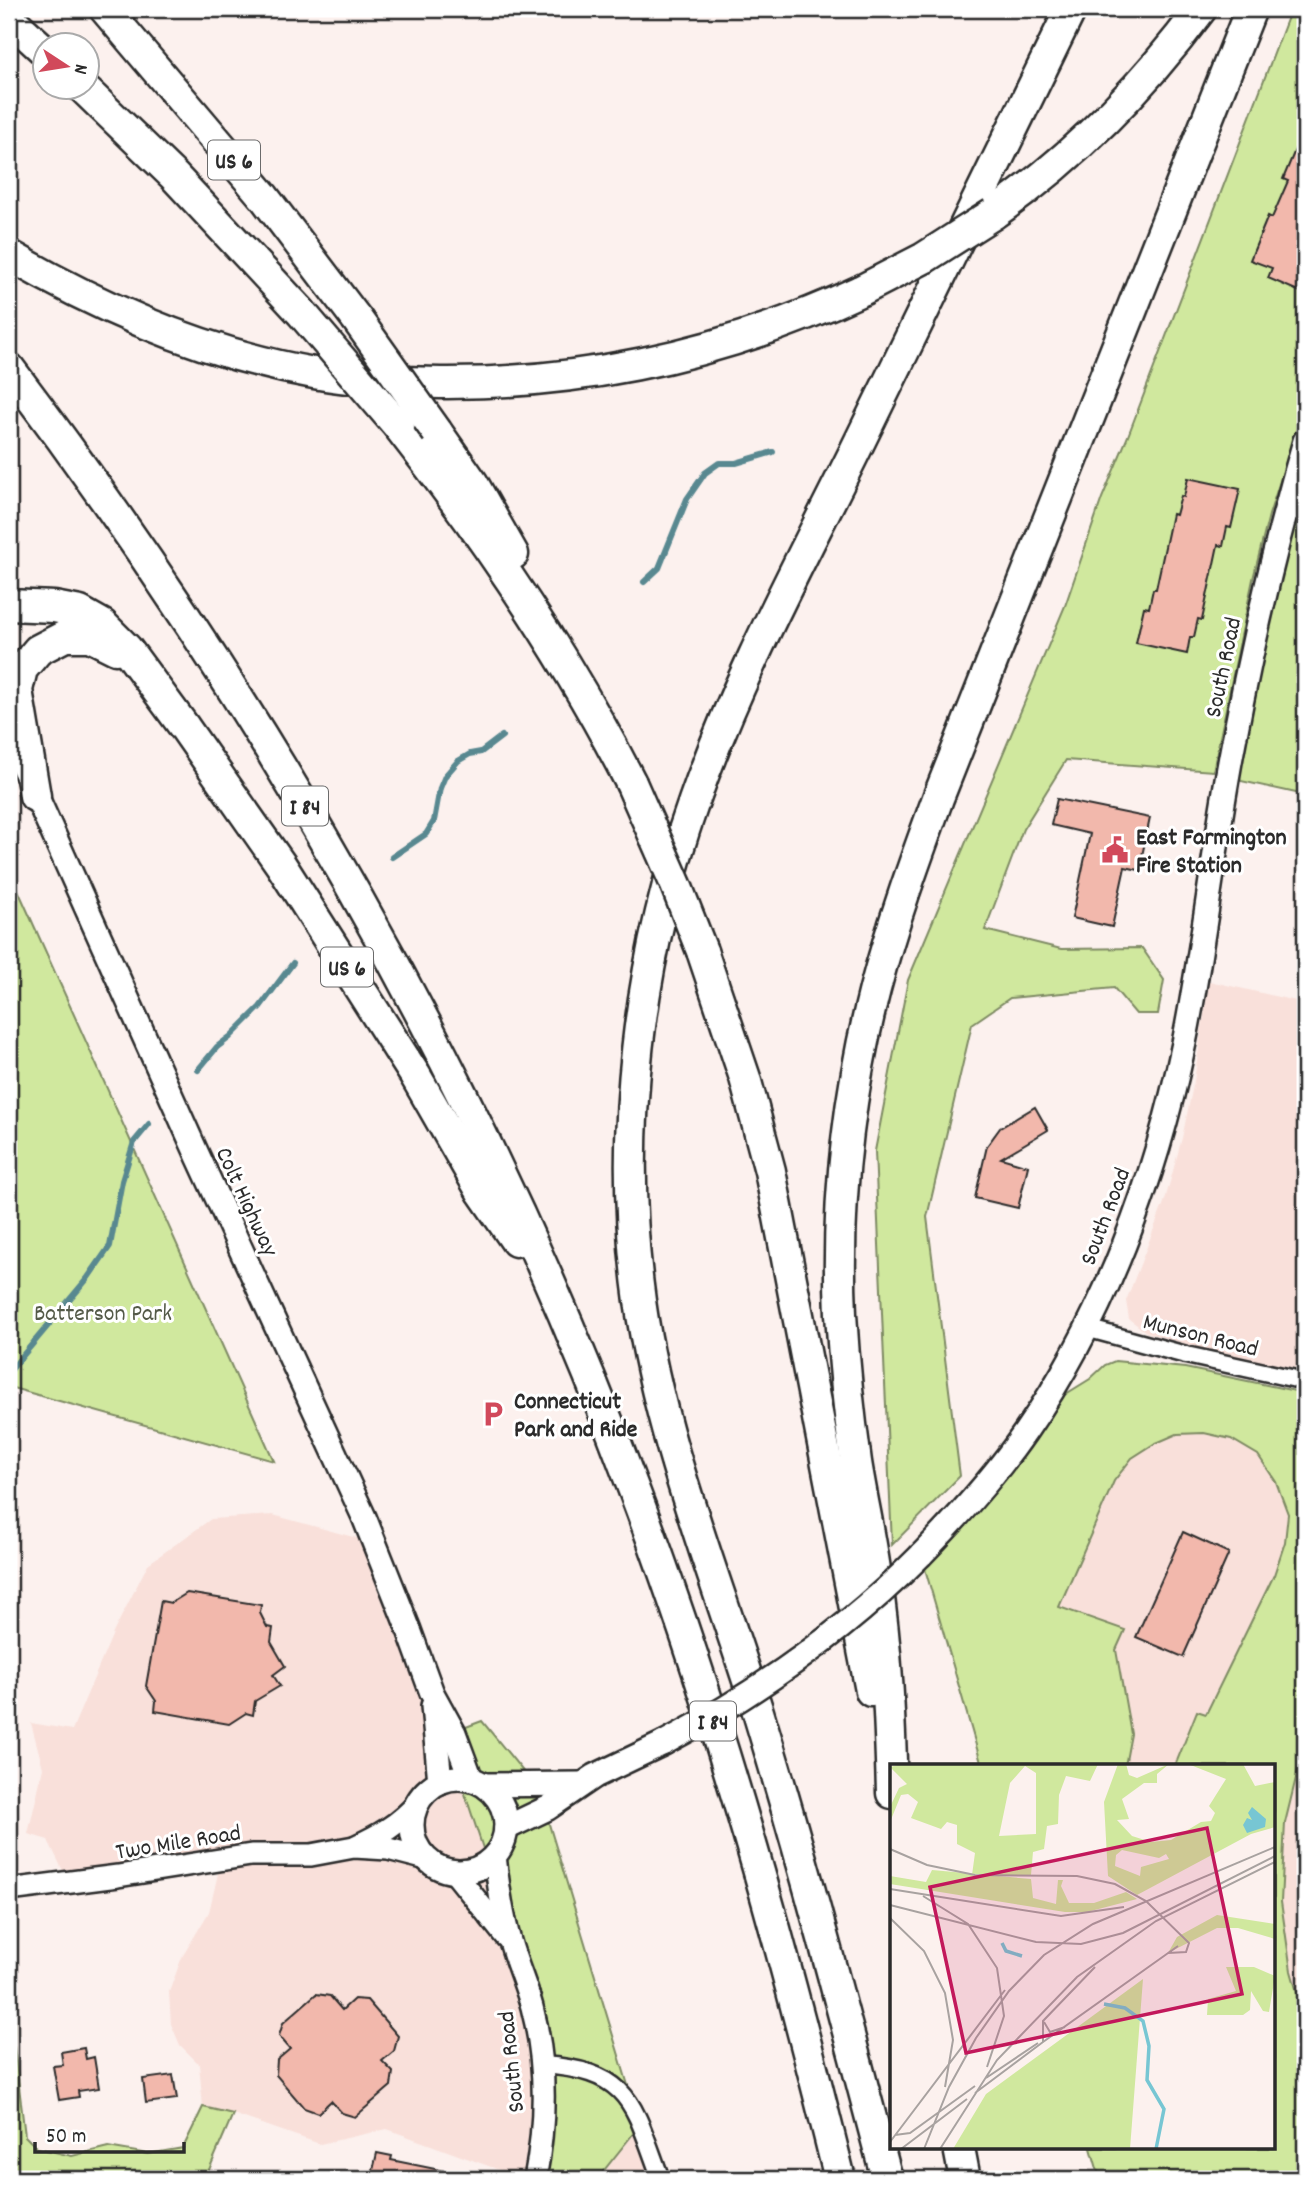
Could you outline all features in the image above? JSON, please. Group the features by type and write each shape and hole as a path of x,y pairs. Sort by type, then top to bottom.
{"highway":[{"name":"US 6","path":"105,9 264,197 437,432 498,525 569,671"},
{"path":"887,2179 758,1711 673,1447 657,1387 642,1313 634,1243 632,1145 637,1052 650,961 663,901 680,840 714,747 777,609 1071,9"},
{"path":"9,255 106,305 152,324 221,349 316,374 398,382 528,381 645,364 761,332 824,308 924,258 992,214 1062,159 1111,114 1155,67 1201,9"},
{"path":"890,1764 884,1641 849,1409 841,1316 843,1192 849,1124 859,1061 887,947 929,821 1251,9"},
{"path":"9,18 32,39"},
{"path":"97,102 192,194 300,311 399,427 479,533 569,671 631,783 702,951 745,1077 770,1171 890,1791"},
{"name":"I 84","path":"9,368 180,607 314,821 384,944 448,1067 546,1276 626,1469 693,1657 768,1905 840,2179"},
{"name":"US 6","path":"9,605 54,607 88,616 111,632 139,664 281,865 415,1075 498,1216 546,1276"},
{"path":"35,796 18,690 19,676 27,662 38,650 52,642 65,636 79,635 90,636 103,642 139,664"},
{"path":"959,2150 965,2179"}],"main road":[{"name":"South Road","path":"506,1828 548,1808 581,1784 664,1743 724,1709 813,1649 860,1613 971,1503 1041,1408 1086,1328 1115,1264 1141,1195 1172,1095 1185,1038 1232,747 1266,584 1296,510 1305,441"},
{"name":"Colt Highway","path":"9,735 364,1517 432,1693 479,1782"},
{"name":"Colt Highway","path":"432,1693 440,1782"},
{"path":"455,1777 479,1782 497,1797 505,1811 503,1842 495,1855 484,1865 470,1871 454,1872 440,1868 427,1860 418,1848 412,1818 417,1804 427,1791 440,1782 455,1777"},
{"name":"South Road","path":"479,1782 581,1784"}],"street":[{"name":"Munson Road","path":"1086,1328 1186,1355 1305,1381"},
{"name":"Two Mile Road","path":"354,1847 386,1832 404,1819 417,1804"},
{"name":"Two Mile Road","path":"9,1890 251,1855 311,1855 354,1847 388,1849 427,1860"},
{"name":"South Road","path":"495,1855 501,1904 510,1941 533,2009 542,2065 543,2118 535,2179"},
{"name":"South Road","path":"454,1872 510,1941"},
{"path":"542,2065 587,2071 618,2087 631,2104 660,2179"}],"shaded area":[{"path":"1209,981 1305,1003 1305,1371 1188,1345 1146,1332 1129,1319 1126,1301 1165,1200 1182,1138 1194,1081"},
{"path":"1204,1433 1231,1439 1258,1455 1276,1482 1288,1514 1285,1542 1274,1575 1205,1714 1197,1711 1176,1764 1125,1764 1131,1734 1116,1650 1059,1607 1114,1481 1132,1458 1177,1434"},
{"path":"273,1515 375,1543 432,1693 495,1885 535,2023 534,2179 524,2179 387,2129 320,2144 233,2114 203,2107 199,2064 180,2045 171,2024 169,1992 182,1957 209,1912 221,1861 68,1881 48,1840 28,1834 43,1768 31,1723 72,1730 114,1631 148,1564 211,1519"},
{"path":"1305,1741 1305,2020 1291,1971 1281,1902 1285,1823"},
{"path":"640,2125 661,2179 597,2179"}],"green space":[{"path":"1291,9 1305,9 1305,404 1269,515 1213,771 1066,760 1023,829 985,930 1061,949 1142,948 1164,980 1158,1014 1136,1014 1114,988 1010,998 972,1024 927,1217 960,1476 892,1545 875,1151 908,980 1065,606 1102,498"},
{"path":"1305,441 1305,795 1241,781 1232,747"},
{"name":"Batterson Park","path":"9,870 40,939 274,1461 9,1387"},
{"path":"1115,1361 1185,1368 1305,1393 1305,1741 1285,1823 1281,1902 1291,1971 1305,2020 1305,2179 1100,2179 1092,2150 1276,2150 1276,1764 1176,1764 1197,1711 1206,1714 1274,1575 1285,1542 1288,1514 1276,1482 1258,1455 1231,1439 1204,1433 1177,1434 1154,1444 1132,1458 1114,1481 1059,1607 1125,1630 1116,1650 1131,1734 1125,1764 981,1764 921,1555 1032,1415 1090,1379 1105,1365"},
{"path":"432,1693 458,1730 482,1721 539,1791 640,2125 597,2179 534,2179 544,2104 495,1885"},
{"path":"9,1910 16,1920 14,2045 25,2136 37,2148 72,2156 108,2147 148,2154 183,2148 203,2107 233,2114 205,2179 9,2179"}],"building":[{"path":"1305,126 1305,294 1268,278 1272,268 1250,260 1268,216 1272,218 1288,181 1283,179"},
{"path":"1188,478 1240,489 1231,528 1227,527 1223,546 1218,545 1202,620 1198,619 1194,637 1190,637 1187,654 1136,643 1144,607 1149,608 1153,589 1156,589 1172,514 1176,515 1181,496 1184,497"},
{"name":"East Farmington Fire Station","path":"1057,799 1150,818 1139,870 1125,867 1112,927 1072,918 1090,834 1051,825"},
{"path":"1035,1107 1048,1130 1001,1158 1028,1166 1018,1208 975,1198 987,1146 1000,1128"},
{"path":"1183,1532 1229,1553 1183,1657 1136,1637"},
{"path":"187,1593 261,1605 260,1613 267,1627 273,1628 271,1642 285,1666 273,1675 280,1686 255,1701 253,1715 246,1713 229,1724 155,1711 156,1701 146,1686 161,1601 171,1603"},
{"path":"316,1994 330,1996 342,2010 354,1999 367,2000 398,2036 394,2051 382,2061 393,2072 391,2086 355,2117 342,2113 331,2101 318,2113 304,2108 276,2075 277,2060 290,2049 279,2036 283,2023"},
{"path":"84,2048 86,2059 94,2057 99,2088 78,2091 79,2097 59,2100 53,2066 63,2065 61,2052"},
{"path":"173,2075 177,2099 146,2103 143,2079"},
{"path":"377,2153 392,2156 391,2160 450,2172 449,2179 371,2179"}],"waterway":[{"path":"644,582 659,568 687,499 705,473 719,463 736,463 773,452"},
{"path":"392,857 426,834 434,821 445,776 458,761 470,754 481,752 502,736"},
{"path":"198,1070 217,1047 260,1007 293,963"},
{"path":"9,1372 87,1279 110,1246 122,1181 134,1142 149,1124"}],"place":[{"name":"East Farmington Fire Station","path":"1115,850"},
{"name":"Connecticut Park and Ride","path":"493,1414"}]}
